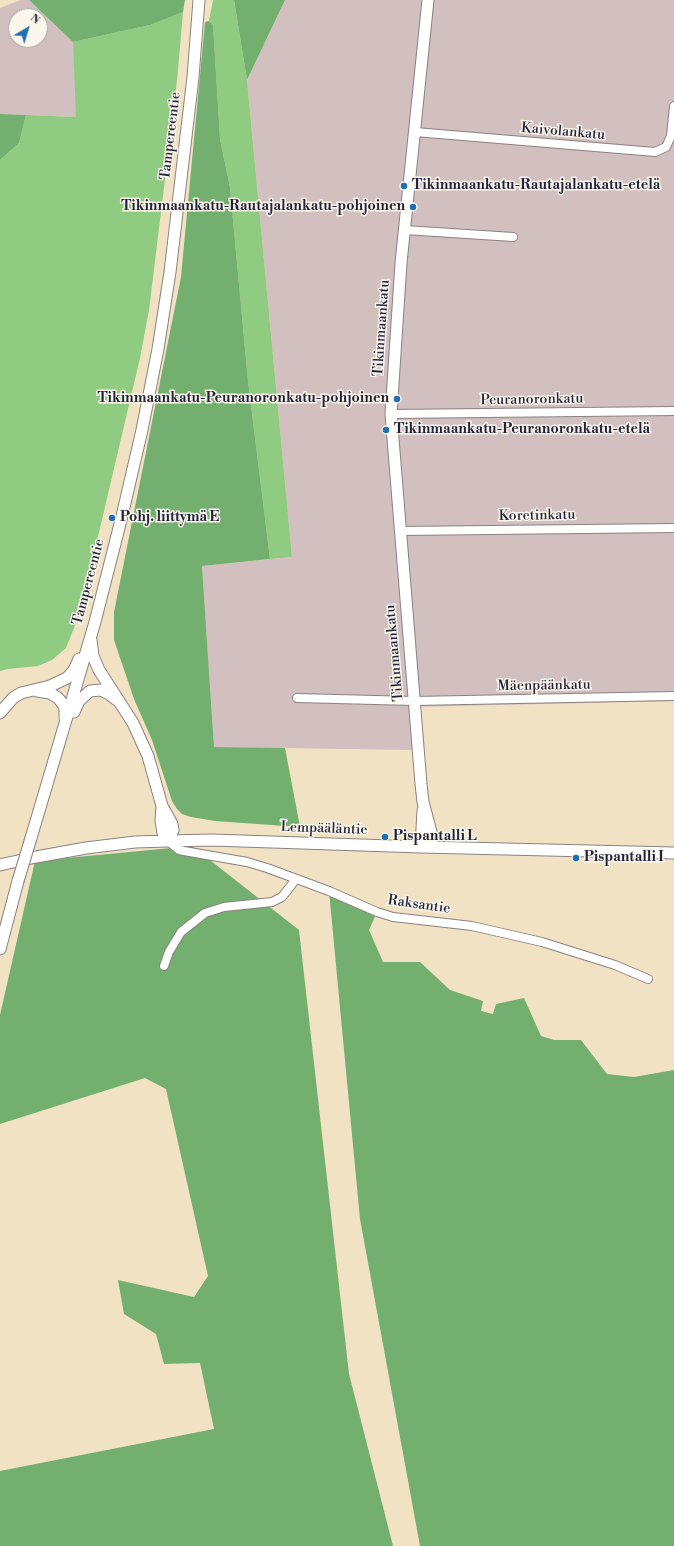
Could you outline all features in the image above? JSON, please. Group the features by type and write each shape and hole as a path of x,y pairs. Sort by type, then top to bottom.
{"main road":[{"name":"Tampereentie","path":"0,949 18,881 95,622 142,430 158,349 176,217 193,77 199,0"},
{"name":"Tikinmaankatu","path":"427,847 421,832 423,802 391,414 401,263 428,0"},
{"path":"0,713 13,698 22,693 58,683 71,675 95,622"},
{"path":"91,636 96,662 141,738 148,756 162,806 170,820 173,830 168,841"},
{"path":"55,758 68,733 77,705 86,693 96,689 101,690 109,694 126,711"},
{"path":"31,690 50,693 58,698 65,709 65,725"},
{"name":"Lempääläntie","path":"0,865 86,848 135,842 212,840 674,853"}],"street":[{"name":"Kaivolankatu","path":"415,132 655,152 666,147 672,136 674,106"},
{"path":"405,230 513,237"},
{"name":"Peuranoronkatu","path":"391,414 674,411"},
{"name":"Koretinkatu","path":"400,531 674,528"},
{"name":"Mäenpäänkatu","path":"297,698 414,701 674,696"},
{"name":"Raksantie","path":"168,841 179,850 247,862 267,868 329,891 376,912 393,917 472,926 542,942 615,965 648,979"},
{"path":"164,966 169,952 181,932 205,913 224,907 272,902 282,897 296,879"}],"shaded area":[{"path":"21,0 29,0 37,8 8,8 8,48 48,48 48,18 73,42 77,117 0,114 0,8"},
{"path":"285,0 674,0 674,701 412,707 414,750 214,747 202,566 292,557 247,80"}],"green space":[{"path":"29,0 185,0 183,12 150,25 73,42 48,18 48,8 37,8"},
{"path":"213,0 234,0 247,80 292,557 270,559 248,381 230,187 220,139 213,25 209,21"},
{"path":"234,0 285,0 247,80"},
{"path":"183,12 177,81 149,310 140,358 80,613 66,648 52,660 38,666 0,671 0,160 19,143 26,115 76,117 73,42 150,25"},
{"path":"209,21 213,25 220,139 230,187 248,381 270,559 202,566 214,747 285,748 300,827 215,821 191,817 182,814 177,809 172,801 152,740 134,699 114,640 114,612 181,277 205,22"},
{"path":"0,114 26,115 19,143 0,160"},
{"path":"192,846 299,930 349,1374 393,1546 0,1546 0,1471 214,1429 200,1363 164,1364 156,1334 124,1314 118,1280 194,1297 208,1276 166,1089 145,1078 0,1124 0,1015 35,861"},
{"path":"329,891 377,912 369,930 383,962 420,962 450,990 483,1001 481,1011 493,1014 496,1004 524,998 541,1036 554,1040 581,1040 607,1074 634,1077 674,1070 674,1546 420,1546 360,1219"}],"place":[{"name":"Tikinmaankatu-Rautajalankatu-etelä","path":"404,186"},
{"name":"Tikinmaankatu-Rautajalankatu-pohjoinen","path":"413,207"},
{"name":"Tikinmaankatu-Peuranoronkatu-pohjoinen","path":"397,399"},
{"name":"Tikinmaankatu-Peuranoronkatu-etelä","path":"386,430"},
{"name":"Pohj. liittymä E","path":"112,518"},
{"name":"Pispantalli L","path":"385,837"},
{"name":"Pispantalli I","path":"576,858"}]}
